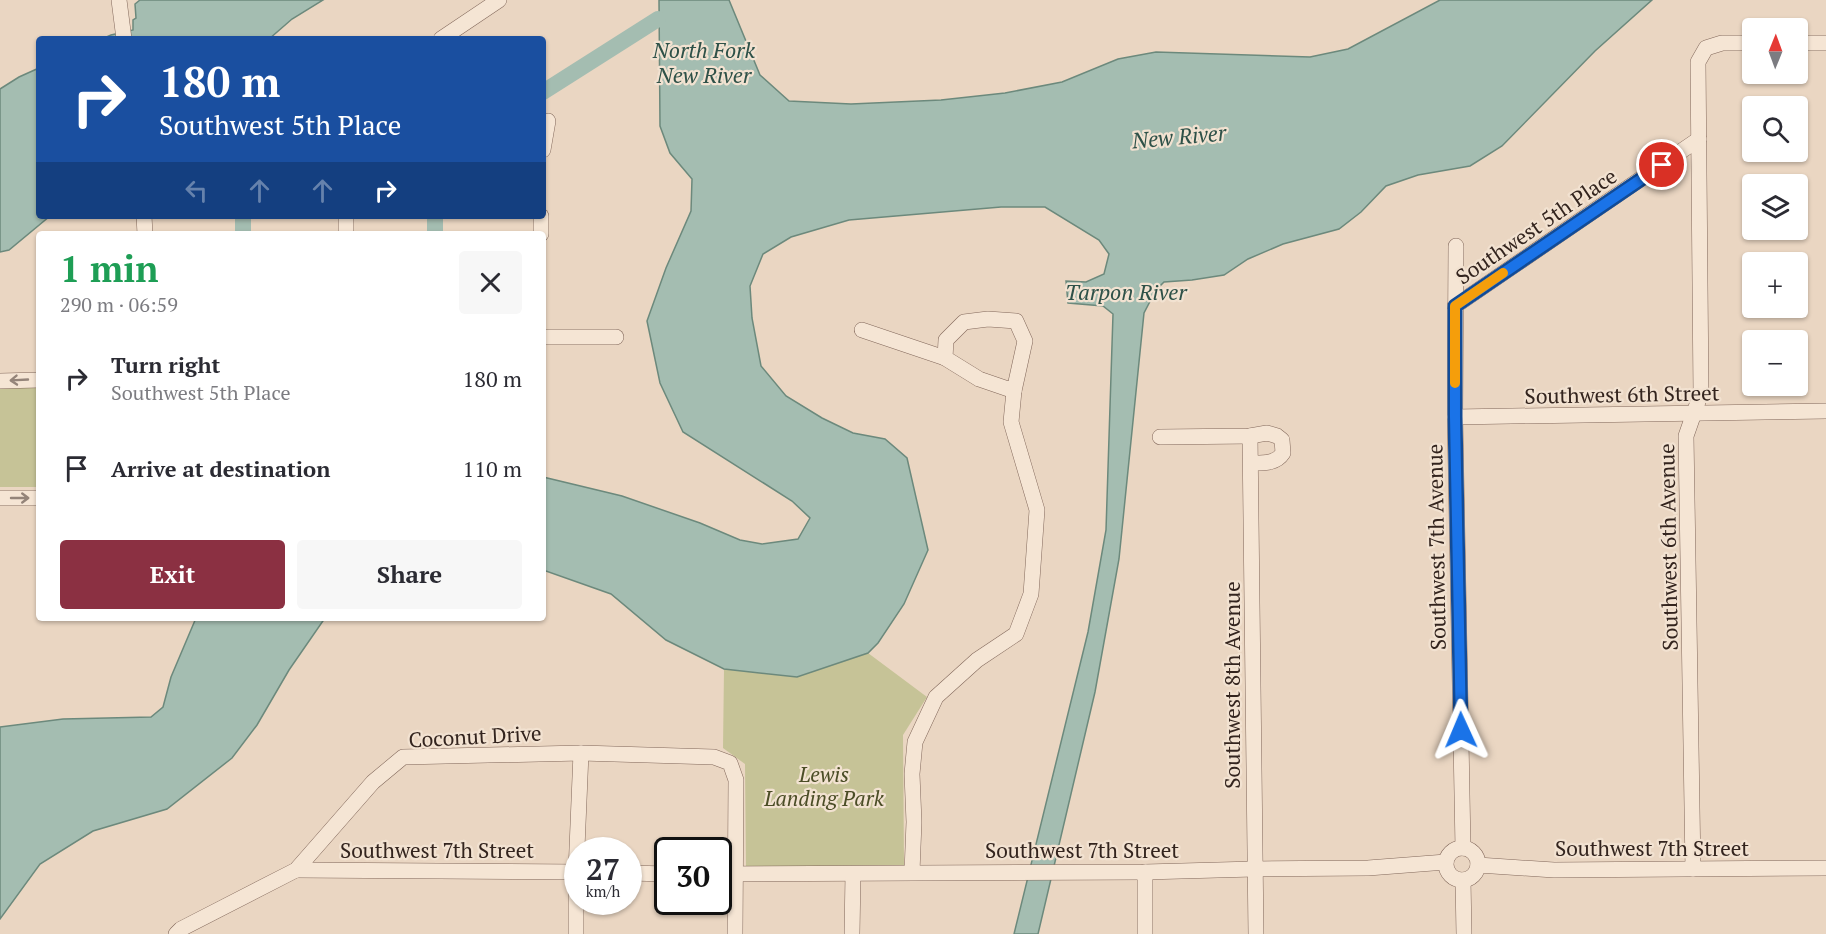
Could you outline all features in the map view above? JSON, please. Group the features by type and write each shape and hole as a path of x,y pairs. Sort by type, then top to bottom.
{"street":[{"path":"119,0 123,34"},
{"path":"445,36 499,0"},
{"name":"Southwest 6th Avenue","path":"1693,869 1686,436 1701,393 1698,62 1706,48 1722,43 1742,43"},
{"path":"1808,43 1826,44"},
{"path":"546,133 548,121"},
{"name":"Southwest 5th Place","path":"1455,306 1700,139"},
{"name":"Southwest 7th Avenue","path":"1456,246 1455,417 1463,848"},
{"path":"912,872 914,822 912,774 915,742 936,697 977,660 1016,634 1031,594 1037,510 1011,422 1014,391 1025,341 1016,321 988,319 964,322 946,340 945,358"},
{"path":"862,330 945,358 979,379 1014,391"},
{"path":"546,337 616,337"},
{"path":"0,381 36,380"},
{"name":"Southwest 6th Street","path":"1455,417 1826,411"},
{"path":"1160,436 1272,434 1282,440 1283,453 1279,459 1271,462 1251,463"},
{"name":"Southwest 8th Avenue","path":"1250,436 1256,934"},
{"path":"0,498 36,498"},
{"path":"578,837 581,753"},
{"name":"Coconut Drive","path":"176,934 296,870 373,782 404,757 581,753 714,757 730,763 736,780 736,875"},
{"path":"1463,848 1475,854 1478,865 1474,875 1463,880 1451,876 1446,862 1450,853 1463,848"},
{"name":"Southwest 7th Street","path":"732,875 1145,872 1368,868 1446,862"},
{"name":"Southwest 7th Street","path":"1478,865 1554,870 1826,868"},
{"name":"Southwest 7th Street","path":"296,870 564,872"},
{"path":"1145,872 1145,934"},
{"path":"852,934 853,874"},
{"path":"735,934 736,875"},
{"path":"1463,880 1464,934"},
{"path":"576,915 576,934"}],"green space":[{"path":"36,385 36,487 0,487 0,386"},
{"name":"Lewis Landing Park","path":"868,653 927,697 903,735 904,866 746,867 745,764 723,748 724,669 797,677"}],"water":[{"path":"140,0 323,0 292,19 272,36 109,36 133,30 133,20 136,18 135,4"},
{"path":"659,0 729,0 760,75 789,101 851,104 941,100 1005,93 1062,82 1118,59 1156,52 1310,57 1348,49 1440,0 1652,0 1595,51 1502,146 1470,166 1418,175 1386,186 1361,212 1339,229 1283,244 1248,259 1224,275 1164,282 1156,290 1144,313 1119,559 1095,692 1038,934 1014,934 1088,632 1106,530 1113,314 1103,306 1068,303 1066,281 1086,282 1104,274 1109,254 1099,240 1045,207 1001,207 849,220 791,237 763,254 750,286 752,318 761,366 786,396 822,418 853,433 885,439 907,458 928,550 904,604 878,643 868,653 797,677 724,669 666,640 611,594 546,571 546,478 622,496 700,523 740,540 762,544 798,539 810,518 792,501 683,432 660,383 647,321 666,268 691,211 692,179 670,153 660,126"},
{"path":"36,69 36,219 46,219 9,250 0,252 0,89"},
{"path":"195,621 323,621 289,670 257,725 232,758 167,809 93,831 40,864 0,919 0,727 63,719 151,717 163,707 171,677"}],"waterway":[{"path":"546,90 658,19"},
{"path":"243,219 243,231"},
{"path":"435,219 435,231"}],"slow traffic":[{"path":"1455,383 1455,306 1503,273"}],"route":[{"path":"1461,730 1455,306 1662,165"}],"water label":[{"name":"North Fork New River","path":"704,62"},
{"name":"New River","path":"1179,136"},
{"name":"Tarpon River","path":"1126,291"}]}
